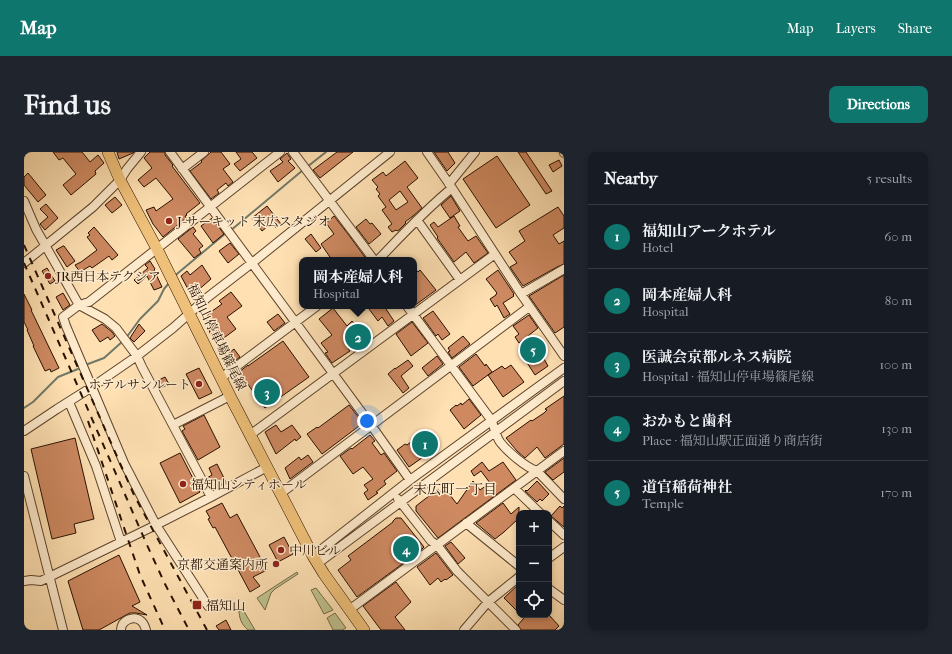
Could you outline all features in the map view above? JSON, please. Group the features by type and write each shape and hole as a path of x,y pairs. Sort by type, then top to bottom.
{"main road":[{"name":"福知山停車場篠尾線","path":"108,152 120,180 157,248 230,396 315,560 364,630"}],"street":[{"path":"24,263 93,207 120,180 140,152"},
{"path":"170,152 410,480"},
{"path":"182,169 204,152"},
{"path":"208,606 156,525 124,463 63,317 79,305 89,302 280,152"},
{"path":"293,152 372,257"},
{"path":"24,431 92,387 173,328 208,297 390,152"},
{"path":"427,152 564,356"},
{"path":"381,257 450,186 475,152"},
{"path":"24,201 36,229 79,305 105,319 116,328 136,356 211,497"},
{"path":"417,220 460,280"},
{"path":"250,435 495,254"},
{"path":"521,294 564,270"},
{"path":"280,494 530,307"},
{"path":"221,378 313,309"},
{"path":"409,309 492,421 495,432 500,441 516,458 532,470 537,471 564,499"},
{"path":"315,560 410,480 564,368"},
{"path":"315,560 400,502 564,381"},
{"path":"173,425 230,396"},
{"path":"69,402 96,466 121,542"},
{"path":"349,610 564,451"},
{"path":"24,581 40,580 49,577 156,525 267,467"},
{"path":"24,476 63,630"},
{"path":"514,488 537,510"},
{"path":"394,494 457,571 516,630"},
{"path":"466,523 516,564"},
{"path":"552,524 564,535"},
{"path":"552,556 564,548"},
{"path":"464,630 488,602 516,580"},
{"path":"552,591 564,600"},
{"path":"121,630 123,623 133,618 141,621 146,630"}],"green space":[{"path":"297,572 298,574 271,593 265,610 257,598"},
{"path":"316,588 333,610 324,614 311,590"},
{"path":"242,608 255,630 248,630 242,623 239,609"},
{"path":"335,613 346,628 342,630 333,630 327,618"}],"building":[{"path":"53,152 82,152 90,162 98,155 104,163 95,171 96,174 71,195 63,185 76,174 63,158 59,160"},
{"path":"117,152 134,152 119,159"},
{"path":"150,152 165,152 165,155 173,165 172,166 200,203 186,214 186,218 163,237 153,224 146,210 154,207 156,211 173,199 156,178 144,187 138,180 152,168 144,158"},
{"path":"211,152 221,152 230,164 223,169 233,182 228,186 226,183 217,190 219,193 211,199 190,171 202,162 201,161"},
{"path":"236,152 252,152 257,158 240,171 234,164 241,159"},
{"path":"337,152 353,152 320,178 313,170"},
{"path":"434,152 448,152 455,163 447,171"},
{"path":"518,152 526,152 552,191 546,194"},
{"path":"287,153 291,159 288,161 295,168 278,182 270,171 283,162 280,159"},
{"path":"497,156 530,205 496,228 463,179"},
{"path":"559,160 562,166 553,172 549,165"},
{"path":"405,161 418,178 407,187 422,208 405,222 406,223 399,230 392,232 388,227 392,224 382,210 386,207 378,196 380,194 376,189 378,187 372,180 383,172 386,176","holes":["400,191 408,202 396,210 389,200"]},
{"path":"28,173 46,195 38,202 24,185 24,177"},
{"path":"451,196 460,211 450,218 441,205"},
{"path":"115,197 122,205 112,213 105,205"},
{"path":"46,204 58,218 45,230 40,224 48,217 40,209"},
{"path":"267,206 281,224 276,228 272,223 262,231 252,218"},
{"path":"558,207 564,216 564,228 553,235 559,244 564,241 564,264 523,286 510,267 517,263 509,252 525,241 519,231"},
{"path":"334,216 365,257 330,257 321,244 334,234 326,223"},
{"path":"454,216 460,226 458,227 468,241 476,236 488,253 474,263 466,252 454,262 437,238 438,237 430,225 434,222 438,227"},
{"path":"212,218 224,234 213,243 201,226"},
{"path":"366,219 370,224 372,223 381,234 369,244 356,227"},
{"path":"94,227 118,255 112,260 109,256 92,268 90,266 80,272 75,265 97,250 87,237 90,235 88,233"},
{"path":"193,227 196,231 193,234 203,246 199,249 201,253 194,258 178,239"},
{"path":"311,234 321,248 316,252 305,239"},
{"path":"230,243 239,254 228,263 219,251"},
{"path":"63,246 75,261 67,267 56,250"},
{"path":"150,261 162,287 154,290 147,276 138,284 134,280 148,268 145,265"},
{"path":"202,265 211,279 196,292 189,291 181,276 187,271 190,275"},
{"name":"JR西日本テクシア","path":"47,268 55,281 50,284 42,271"},
{"path":"420,270 436,290 417,304 417,272"},
{"path":"498,270 514,294 514,296 503,303 510,314 504,318 497,305 495,307 490,299 497,293 486,279"},
{"path":"564,275 564,327 555,333 529,296"},
{"path":"231,292 242,306 227,317 236,329 217,343 210,333 207,323 208,314 222,304 219,301"},
{"path":"63,293 70,305 63,310 56,297"},
{"path":"24,294 59,368 51,372 50,369 45,371 24,322"},
{"path":"334,309 347,326 352,321 364,335 348,348 350,351 332,363 325,353 328,352 321,343 332,335 319,319"},
{"path":"369,309 386,309 394,321 388,326 382,317 378,321"},
{"path":"433,311 450,334 442,340 438,334 436,336 423,318"},
{"path":"278,314 285,323 274,331 267,322"},
{"path":"529,315 538,328 519,343 515,337 519,334 513,326"},
{"path":"412,322 428,343 411,356 396,334"},
{"path":"102,324 115,336 110,340 108,337 100,342 92,330"},
{"path":"139,324 145,331 134,342 130,338"},
{"path":"463,336 470,344 452,358 448,352 450,351 448,348"},
{"path":"283,341 309,377 265,408 239,372"},
{"path":"532,348 536,355 540,352 548,366 535,375 522,355"},
{"path":"234,349 240,357 229,365 225,356"},
{"path":"476,354 485,366 486,364 492,372 473,386 459,367"},
{"path":"437,356 443,364 428,376 422,368"},
{"path":"408,360 413,366 401,376 409,388 403,393 388,374"},
{"path":"511,365 524,382 503,397 488,375 502,366 505,369"},
{"name":"ホテルサンルート","path":"199,368 212,393 199,399 186,374"},
{"path":"165,377 169,384 161,388 157,381"},
{"path":"564,396 564,444 545,458 537,447 525,458 506,438 531,420 532,421 544,413 547,410 545,409"},
{"path":"469,399 481,415 464,429 450,410 456,405 457,406 461,403 462,405"},
{"path":"349,405 363,423 322,454 307,434 317,427 318,428"},
{"path":"204,415 220,447 198,460 182,431 185,429 183,426"},
{"path":"276,425 281,432 292,425 301,437 296,441 295,439 276,454 265,432"},
{"path":"424,432 436,448 409,467 397,450 405,444 407,445"},
{"path":"370,435 375,441 372,443 381,455 384,453 397,471 384,481 386,484 376,492 378,493 368,500 364,493 368,490 364,485 373,479 363,467 353,474 340,456"},
{"path":"75,438 94,519 74,524 76,533 52,539 31,449"},
{"name":"福知山シティホール","path":"180,453 200,492 180,503 160,463"},
{"path":"308,455 313,462 290,479 285,468 299,457 301,460"},
{"path":"564,458 564,472 553,480 545,472"},
{"path":"482,462 489,471 503,462 516,480 438,538 416,511 416,506 438,489 440,492 445,489 457,504 473,481 480,490 490,483 481,471 474,476 471,471"},
{"path":"217,464 226,482 213,489 207,478 212,475 209,468"},
{"path":"537,481 549,494 542,501 540,499 537,502 525,491 527,491"},
{"path":"222,503 230,518 237,514 267,570 253,577 260,586 250,592 215,527 213,528 208,519 210,518 206,511"},
{"path":"503,503 511,514 519,507 519,510 516,510 516,521 495,539 476,523"},
{"path":"560,506 562,508 564,506 564,527 552,517"},
{"path":"396,518 401,518 424,547 416,554 414,551 403,560 405,562 357,597 338,570 351,560 348,556 393,522"},
{"name":"中川ビル","path":"284,537 293,554 278,562 269,545"},
{"path":"451,542 465,558 458,564 445,546"},
{"path":"436,553 453,575 441,582 438,578 430,585 417,567"},
{"path":"119,555 140,602 132,606 147,615 130,613 99,630 83,630 68,581"},
{"path":"396,582 411,602 395,617 405,630 381,630 363,606"},
{"path":"516,587 516,610 504,598"},
{"path":"524,618 552,618 559,626 555,630 521,630 518,625"},
{"path":"226,620 231,630 219,630 216,626"}],"waterway":[{"path":"307,167 326,152"},
{"path":"230,231 303,170"},
{"path":"174,277 226,233"},
{"path":"126,338 140,319 158,301 169,283"},
{"path":"88,364 104,358 123,341"},
{"path":"24,408 33,402 58,377 78,369"}],"railway":[{"path":"24,245 134,495 207,630"},
{"path":"24,263 147,545 189,630"},
{"path":"88,421 140,575 165,630"}],"place":[{"name":"J-サーキット 末広スタジオ","path":"169,221"},
{"name":"JR西日本テクシア","path":"48,276"},
{"name":"岡本産婦人科","path":"358,337"},
{"name":"道官稲荷神社","path":"533,350"},
{"name":"ホテルサンルート","path":"199,384"},
{"name":"医誠会京都ルネス病院","path":"267,392"},
{"name":"福知山アークホテル","path":"425,444"},
{"name":"福知山シティホール","path":"183,484"},
{"name":"おかもと歯科","path":"406,549"},
{"name":"中川ビル","path":"281,550"},
{"name":"京都交通案内所","path":"276,564"},
{"name":"福知山","path":"197,605"}],"district":[{"name":"末広町一丁目","path":"455,489"}]}
